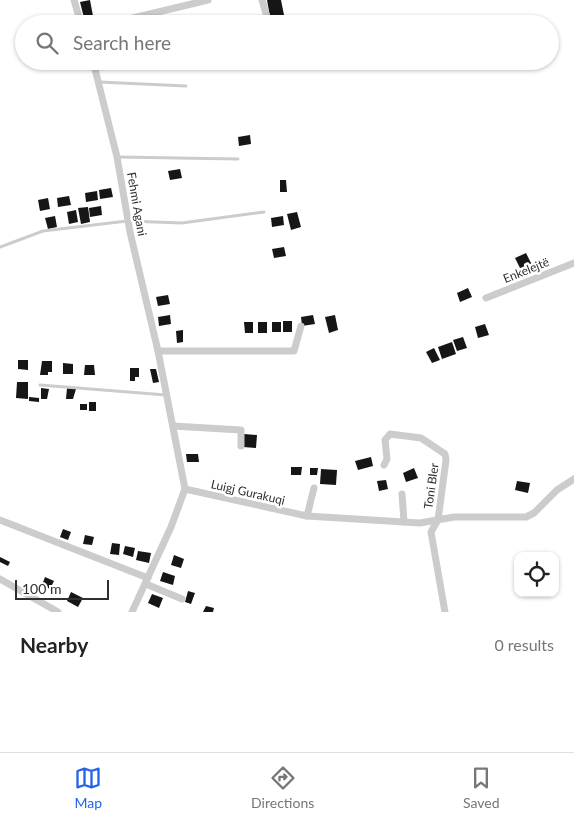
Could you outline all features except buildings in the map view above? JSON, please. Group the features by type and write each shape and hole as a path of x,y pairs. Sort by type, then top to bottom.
{"street":[{"path":"74,0 78,15"},
{"path":"146,15 208,0"},
{"path":"262,0 266,15"},
{"name":"Fehmi Agani","path":"96,70 117,157 127,220 158,351 185,489"},
{"name":"Enkelejtë","path":"486,298 574,263"},
{"path":"158,351 294,352 301,326"},
{"path":"173,426 241,430 241,446"},
{"name":"Toni Bler","path":"384,465 388,459 385,440 390,434 416,436 443,451 446,460 438,520 431,532"},
{"name":"Luigj Gurakuqi","path":"185,489 307,516 425,523 454,517 526,517 534,513 557,490 574,479"},
{"path":"307,516 314,488"},
{"path":"132,612 171,527 185,489"},
{"path":"402,494 404,522"},
{"path":"0,520 147,581 182,599"},
{"path":"425,523 431,532 445,612"},
{"path":"0,579 58,612"}],"lane":[{"path":"99,82 186,86"},
{"path":"117,157 238,159"},
{"path":"0,247 43,231 127,220 182,223 264,212"},
{"path":"40,385 167,395"}]}
